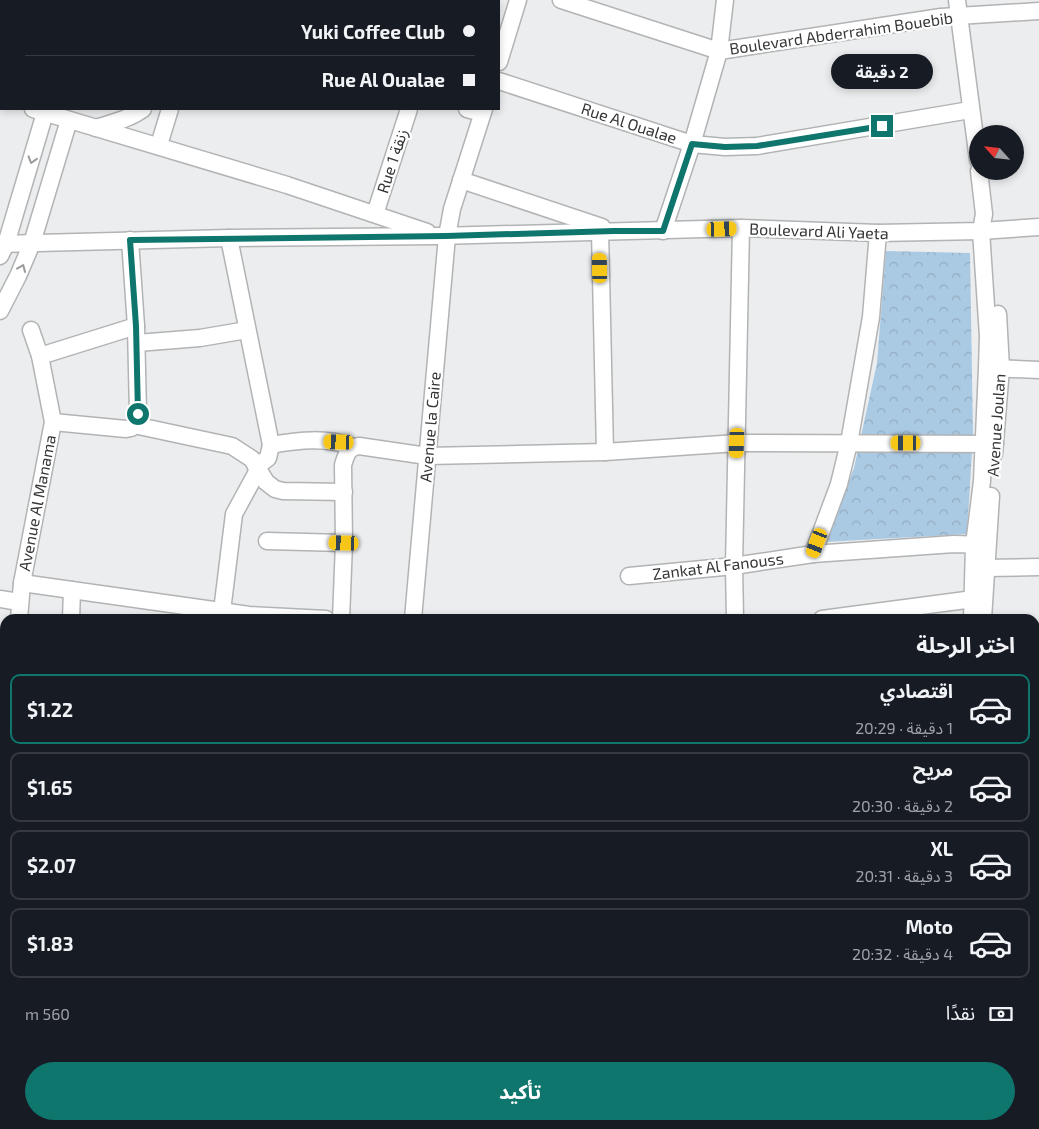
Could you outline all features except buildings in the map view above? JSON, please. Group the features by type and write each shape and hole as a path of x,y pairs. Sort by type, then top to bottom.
{"street":[{"path":"500,59 518,0"},
{"name":"Boulevard Abderrahim Bouebib","path":"561,0 719,51 958,8 1039,12"},
{"path":"663,231 692,144 719,51 725,0"},
{"path":"958,8 972,125"},
{"name":"Rue Al Oualae","path":"500,81 692,144 725,147 757,146 970,110"},
{"path":"2,248 37,110 159,146 443,236"},
{"path":"96,128 141,110"},
{"path":"159,146 170,110"},
{"name":"Rue 1 زنقة","path":"375,214 409,110"},
{"name":"Avenue la Caire","path":"413,614 443,236 461,180 478,110"},
{"path":"0,311 32,243 69,120"},
{"path":"461,180 607,231 605,452"},
{"path":"980,180 987,231"},
{"name":"Boulevard Ali Yaeta","path":"2,248 32,243 228,238 443,236 741,228 878,233 987,231 1039,227"},
{"path":"736,614 734,566 741,228"},
{"name":"Avenue Joulan","path":"982,614 978,598 994,368 987,231"},
{"path":"813,554 839,484 849,443 871,317 878,233"},
{"path":"222,611 234,514 257,468 268,458 271,445 228,238"},
{"path":"54,422 126,429 134,425 138,414 137,343 130,240"},
{"path":"40,356 136,326"},
{"name":"Avenue Al Manama","path":"19,614 22,582 54,422 40,356 31,330"},
{"path":"137,343 183,340 247,330"},
{"path":"994,368 1039,370"},
{"path":"134,425 232,446 252,459 266,482 275,489 283,491 344,492"},
{"path":"271,445 306,440 339,442 353,447 359,446 427,456 605,452 737,443 989,443"},
{"path":"341,614 344,543 343,465 345,457 353,447"},
{"path":"267,541 344,543"},
{"name":"Zankat Al Fanouss","path":"629,576 734,566 813,554 954,544 981,545"},
{"name":"Avenue Joulan","path":"973,614 985,568 981,545"},
{"path":"985,568 1039,567"},
{"path":"22,582 236,614"},
{"path":"71,614 72,590"},
{"path":"859,614 978,598"},
{"path":"0,599 20,602"}],"green space":[{"path":"886,251 970,253 973,435 967,534 825,542 854,468 877,363"}],"route":[{"path":"138,414 136,326 130,240 663,231 692,144 725,147 757,146 882,126"}]}
